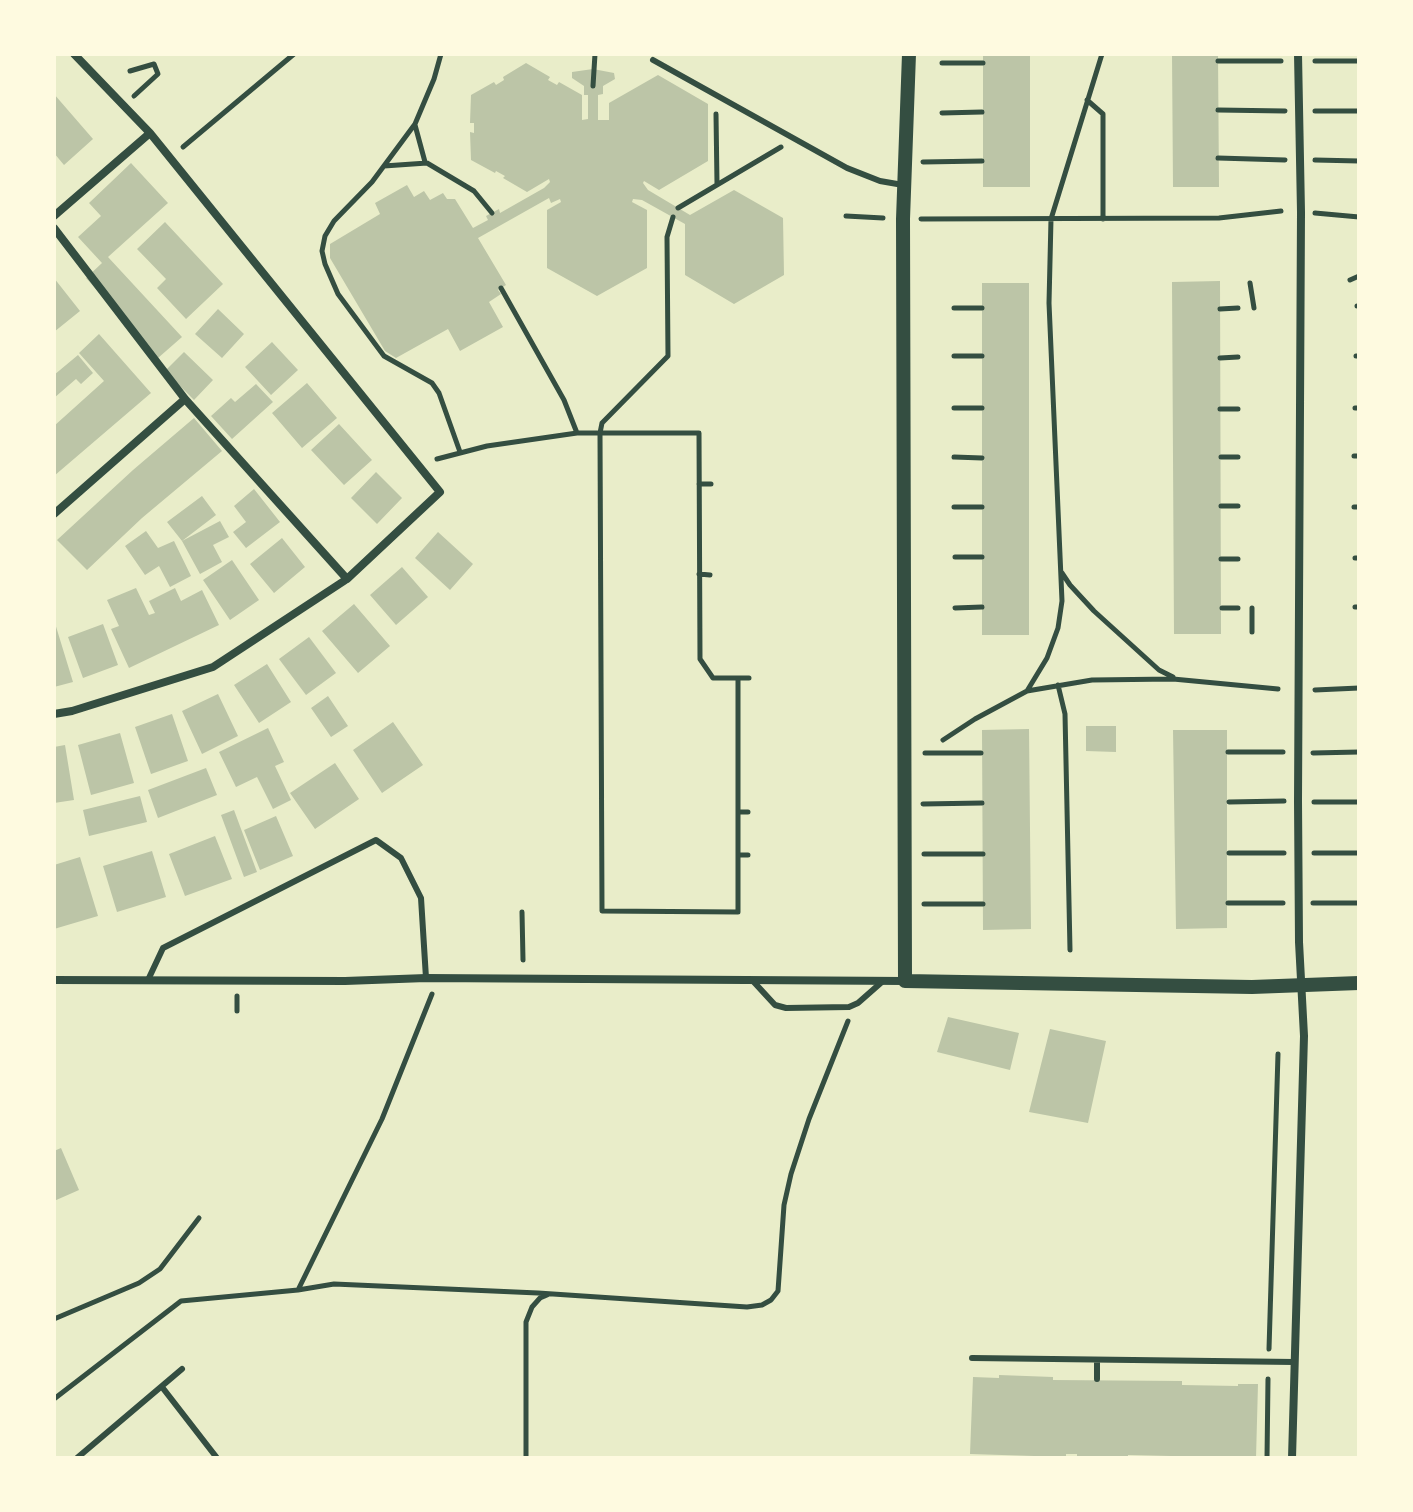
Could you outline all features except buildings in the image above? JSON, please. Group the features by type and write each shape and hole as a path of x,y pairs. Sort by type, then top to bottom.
{"street":[{"path":"54,714 213,667 347,579 440,492 150,133 74,54"},
{"path":"899,54 908,94"},
{"path":"905,981 905,162 909,54"},
{"path":"1292,1458 1304,1036 1298,753 1301,212 1298,54"},
{"path":"54,216 150,133"},
{"path":"54,228 185,399 347,579"},
{"path":"54,514 185,399"},
{"path":"54,980 438,978 1252,987 1359,983"}],"lane":[{"path":"653,60 847,168 880,181 905,186"},
{"path":"148,980 163,948 376,840 401,858 421,898 426,978"},
{"path":"752,980 775,1005 786,1008 854,1005 883,981"},
{"path":"972,1358 1294,1362"},
{"path":"1097,1360 1097,1379"},
{"path":"77,1458 182,1369"},
{"path":"162,1387 217,1458"}],"path":[{"path":"177,153 294,54"},
{"path":"441,54 415,124 330,229 322,251 338,294 384,356 432,383 439,393 461,452"},
{"path":"593,86 595,54"},
{"path":"1027,691 1047,658 1058,628 1062,601 1049,303 1051,219 1102,54"},
{"path":"942,63 983,63"},
{"path":"130,71 154,64 158,74 140,91"},
{"path":"716,94 717,185"},
{"path":"1087,100 1103,114 1103,219"},
{"path":"942,113 982,112"},
{"path":"415,124 425,162"},
{"path":"678,208 783,146"},
{"path":"905,162 982,161"},
{"path":"384,166 425,162 474,191 492,213"},
{"path":"916,219 1219,218 1281,211"},
{"path":"1314,213 1359,217"},
{"path":"846,216 884,218"},
{"path":"673,217 667,237 668,356 602,423 600,433 602,911 738,912 738,678"},
{"path":"1350,280 1359,276"},
{"path":"1250,283 1254,308"},
{"path":"501,288 564,400 577,433"},
{"path":"954,308 982,308"},
{"path":"1220,309 1238,308"},
{"path":"954,356 982,356"},
{"path":"1220,358 1238,357"},
{"path":"954,408 982,408"},
{"path":"1220,409 1238,409"},
{"path":"437,459 461,452 577,433 699,433 700,659 713,678 749,678"},
{"path":"954,457 982,458"},
{"path":"1221,457 1238,457"},
{"path":"699,484 711,484"},
{"path":"1221,506 1238,506"},
{"path":"954,507 982,507"},
{"path":"955,557 982,557"},
{"path":"1221,559 1238,559"},
{"path":"1061,572 1094,611 1142,656 1177,679"},
{"path":"699,574 710,575"},
{"path":"955,608 982,607"},
{"path":"1222,608 1238,608"},
{"path":"1252,608 1252,632"},
{"path":"943,740 1027,691 1058,685 1092,680 1177,679 1278,689"},
{"path":"1058,685 1065,714 1070,950"},
{"path":"1310,690 1359,688"},
{"path":"738,721 749,721"},
{"path":"904,754 981,753"},
{"path":"904,804 982,803"},
{"path":"738,812 748,812"},
{"path":"904,855 983,854"},
{"path":"738,855 748,855"},
{"path":"904,903 983,904"},
{"path":"522,912 523,960"},
{"path":"298,1290 382,1119 438,978"},
{"path":"54,1399 181,1301 334,1284 747,1307 762,1305 778,1291 784,1205 791,1174 854,1005"},
{"path":"1267,1458 1278,1054"},
{"path":"54,1319 139,1283 160,1269 199,1218"},
{"path":"526,1458 526,1322 540,1298 552,1294"}]}
